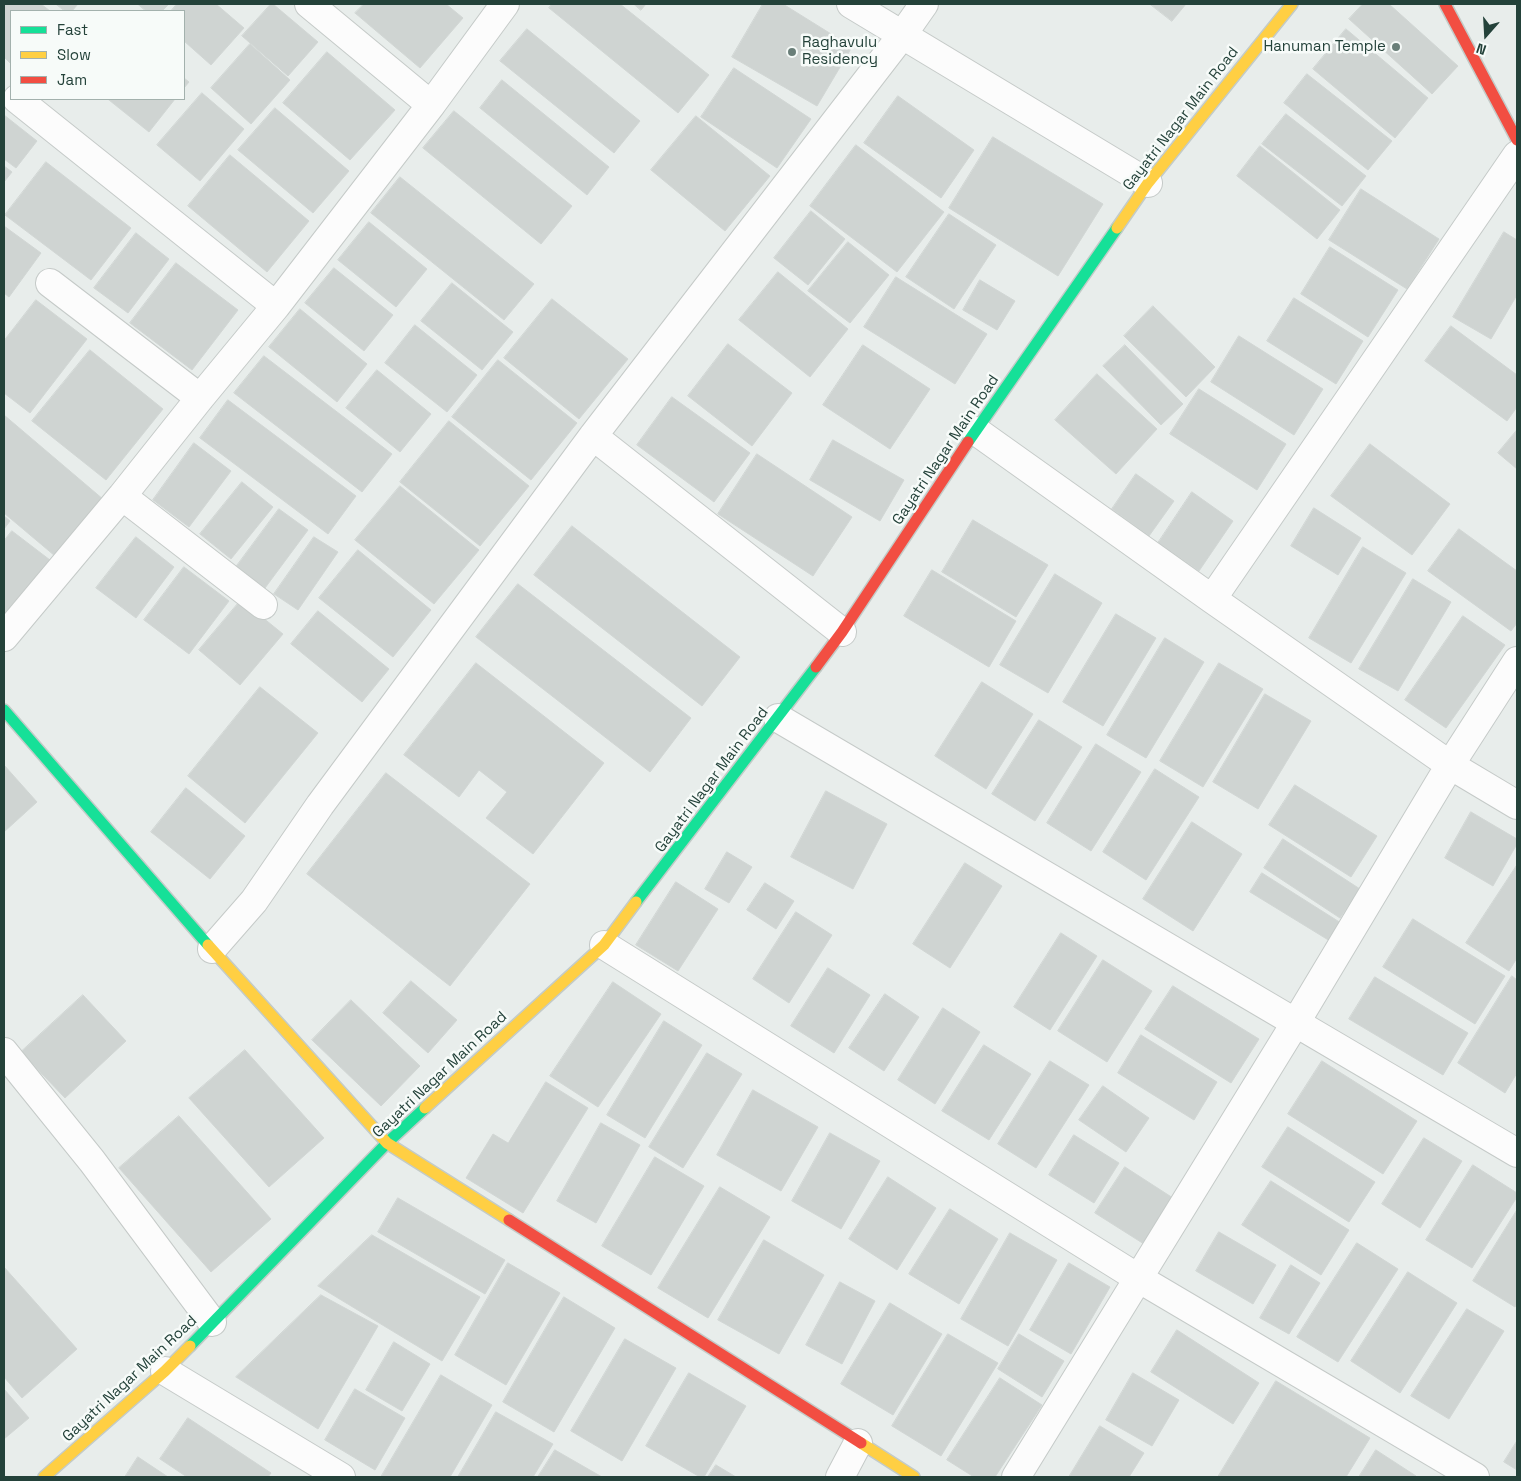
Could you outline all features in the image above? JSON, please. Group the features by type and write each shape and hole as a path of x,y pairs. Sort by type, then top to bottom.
{"street":[{"path":"309,4 431,105"},
{"path":"4,637 122,496 276,306 431,105 506,4"},
{"path":"851,4 1148,183"},
{"path":"212,949 254,901 320,806 593,436 903,34 924,4"},
{"name":"Gayatri Nagar Main Road","path":"44,1477 165,1371 387,1143 604,945 842,632 976,431 1148,183 1292,4"},
{"path":"1445,4 1517,140"},
{"path":"18,100 276,306"},
{"path":"1212,599 1517,155"},
{"path":"50,283 200,398"},
{"path":"976,431 1450,765 1517,805"},
{"path":"593,436 842,632"},
{"path":"122,496 263,605"},
{"path":"1016,1477 1296,1022 1450,765 1517,661"},
{"path":"4,710 212,949 387,1143 914,1477"},
{"path":"778,718 1517,1153"},
{"path":"604,945 1138,1278 1475,1477"},
{"path":"4,1052 92,1161 212,1322"},
{"path":"165,1371 341,1477"},
{"path":"840,1477 858,1443"}],"building":[{"path":"4,4 41,4 49,10 10,10 10,63 4,57"},
{"path":"56,4 78,4 73,10 64,10"},
{"path":"138,4 169,4 163,10 145,10"},
{"path":"177,4 216,4 244,28 211,65 185,42 185,10 172,10"},
{"path":"271,4 318,42 288,76 242,36"},
{"path":"364,4 446,4 463,18 420,68 355,13"},
{"path":"552,4 620,4 709,75 678,113 549,8"},
{"path":"634,4 646,4 641,10"},
{"name":"Raghavulu Residency","path":"763,4 783,4 852,47 817,106 732,57"},
{"path":"1150,4 1186,4 1172,21"},
{"path":"1363,4 1389,4 1458,66 1432,94 1349,19"},
{"path":"527,29 640,121 614,153 500,61"},
{"path":"1346,29 1428,98 1395,138 1313,69"},
{"path":"250,44 290,80 251,124 211,88"},
{"path":"327,52 395,110 350,160 283,103"},
{"path":"734,68 811,119 777,168 701,117"},
{"path":"1307,74 1392,141 1368,170 1284,103"},
{"path":"185,79 189,82 185,87"},
{"path":"502,80 609,167 587,195 480,108"},
{"path":"202,93 244,129 200,181 157,145"},
{"path":"898,96 974,150 941,198 864,143"},
{"path":"109,100 174,100 149,132"},
{"path":"275,108 349,171 313,213 238,150"},
{"path":"454,111 572,206 541,244 423,148"},
{"path":"1286,114 1366,176 1342,206 1262,144"},
{"path":"4,115 37,141 16,168 4,159"},
{"path":"696,116 770,176 725,231 651,170"},
{"path":"993,137 1103,204 1058,276 949,208"},
{"path":"856,145 944,212 897,272 810,206"},
{"path":"1260,146 1340,210 1317,239 1237,176"},
{"path":"230,155 309,221 267,272 188,206"},
{"path":"46,162 131,228 91,280 5,215"},
{"path":"4,166 12,172 4,182"},
{"path":"400,177 534,284 504,320 371,213"},
{"path":"1361,189 1439,239 1407,289 1329,240"},
{"path":"811,211 845,239 808,285 774,258"},
{"path":"949,214 996,245 954,309 906,277"},
{"path":"369,222 427,269 396,307 338,260"},
{"path":"4,226 41,253 9,297 4,293"},
{"path":"1504,232 1517,240 1517,295 1491,339 1453,317"},
{"path":"136,233 169,259 128,313 94,288"},
{"path":"848,242 889,275 850,323 808,291"},
{"path":"1330,247 1398,290 1368,337 1301,294"},
{"path":"176,263 238,310 192,370 130,323"},
{"path":"334,268 393,315 364,351 305,303"},
{"path":"778,272 848,329 810,377 739,320"},
{"path":"896,277 987,334 955,384 864,327"},
{"path":"980,280 1015,301 997,330 963,310"},
{"path":"452,283 513,332 482,370 421,321"},
{"path":"1294,298 1363,341 1336,384 1267,341"},
{"path":"552,299 628,359 579,419 504,358"},
{"path":"36,300 87,339 30,413 4,393 4,341"},
{"path":"1153,306 1215,367 1186,397 1124,336"},
{"path":"300,309 367,364 337,402 269,347"},
{"path":"415,325 477,375 447,412 385,363"},
{"path":"1451,326 1517,375 1517,407 1507,421 1425,361"},
{"path":"1239,336 1323,389 1294,435 1211,382"},
{"path":"728,344 792,393 752,446 688,396"},
{"path":"863,345 930,389 890,449 823,405"},
{"path":"1125,345 1183,404 1161,425 1103,366"},
{"path":"90,350 163,409 106,480 32,421"},
{"path":"264,356 392,454 362,492 234,393"},
{"path":"498,360 577,423 531,480 452,417"},
{"path":"377,370 431,414 400,452 346,408"},
{"path":"1097,374 1157,429 1116,474 1055,420"},
{"path":"1199,389 1286,444 1257,490 1170,434"},
{"path":"672,397 750,453 714,502 637,445"},
{"path":"228,400 356,496 328,534 200,438"},
{"path":"4,415 104,500 55,556 4,513"},
{"path":"449,421 529,486 480,546 400,482"},
{"path":"1517,430 1517,469 1498,453"},
{"path":"833,440 904,480 880,521 810,480"},
{"path":"194,443 231,471 189,527 153,500"},
{"path":"1370,444 1450,504 1412,555 1331,496"},
{"path":"757,454 852,517 813,576 718,514"},
{"path":"1136,474 1174,501 1149,536 1112,509"},
{"path":"242,482 273,507 231,559 200,534"},
{"path":"400,486 479,550 434,604 355,540"},
{"path":"1192,492 1233,521 1199,571 1158,543"},
{"path":"1314,508 1361,538 1338,575 1291,546"},
{"path":"279,509 308,530 265,588 236,567"},
{"path":"4,516 10,521 4,529"},
{"path":"973,520 1048,565 1016,617 942,572"},
{"path":"572,526 740,657 702,706 534,575"},
{"path":"1459,529 1517,571 1517,623 1511,631 1428,571"},
{"path":"12,531 50,560 4,620 4,541"},
{"path":"136,537 174,567 136,618 96,588"},
{"path":"314,537 338,552 298,610 274,594"},
{"path":"1363,547 1406,573 1351,663 1309,638"},
{"path":"358,550 431,610 393,657 319,598"},
{"path":"184,567 229,601 189,654 144,620"},
{"path":"932,570 1016,621 989,667 904,616"},
{"path":"1055,574 1102,603 1048,693 1000,665"},
{"path":"1413,579 1451,602 1398,691 1359,669"},
{"path":"518,584 691,718 650,772 476,637"},
{"path":"241,600 283,634 240,685 199,650"},
{"path":"318,611 389,669 362,702 291,644"},
{"path":"1116,614 1156,638 1103,726 1063,702"},
{"path":"1463,616 1505,645 1446,728 1405,700"},
{"path":"1165,638 1204,662 1146,758 1107,735"},
{"path":"476,663 604,763 533,854 486,818 507,792 479,770 459,797 404,755"},
{"path":"1219,663 1263,689 1203,787 1160,761"},
{"path":"982,682 1033,714 986,789 935,756"},
{"path":"260,687 318,733 245,823 188,776"},
{"path":"1265,694 1311,721 1258,809 1213,782"},
{"path":"1039,720 1082,747 1035,821 992,794"},
{"path":"1096,744 1141,772 1091,851 1047,823"},
{"path":"4,765 37,802 4,832"},
{"path":"1155,769 1199,797 1146,880 1103,852"},
{"path":"386,773 530,884 450,986 307,874"},
{"path":"1295,785 1377,836 1351,877 1269,825"},
{"path":"186,788 245,836 210,879 151,832"},
{"path":"826,791 887,824 853,889 791,857"},
{"path":"1471,812 1517,839 1517,844 1493,886 1445,858"},
{"path":"1192,822 1242,854 1193,931 1143,899"},
{"path":"1283,839 1360,889 1340,918 1264,868"},
{"path":"727,852 752,867 729,903 705,889"},
{"path":"965,863 1002,886 950,968 913,944"},
{"path":"1517,865 1517,958 1509,971 1466,943"},
{"path":"1262,873 1341,923 1330,941 1250,892"},
{"path":"676,882 718,909 678,971 636,945"},
{"path":"765,883 794,901 776,929 747,910"},
{"path":"796,912 832,935 789,1003 753,979"},
{"path":"1413,919 1505,976 1475,1024 1383,967"},
{"path":"1061,933 1097,956 1050,1030 1014,1007"},
{"path":"1103,960 1152,991 1107,1062 1058,1031"},
{"path":"828,968 870,995 834,1053 791,1026"},
{"path":"1512,976 1517,980 1517,1073 1505,1093 1458,1063"},
{"path":"1375,977 1468,1033 1443,1075 1349,1019"},
{"path":"411,981 457,1020 428,1053 383,1013"},
{"path":"613,982 661,1014 598,1107 550,1076"},
{"path":"1173,986 1259,1039 1231,1083 1145,1029"},
{"path":"885,994 919,1017 884,1071 849,1048"},
{"path":"83,995 126,1041 65,1098 21,1052"},
{"path":"351,1000 420,1066 381,1106 312,1040"},
{"path":"943,1008 980,1032 935,1104 898,1080"},
{"path":"664,1021 702,1045 645,1138 607,1115"},
{"path":"1141,1035 1217,1082 1194,1120 1118,1073"},
{"path":"984,1045 1031,1074 989,1140 942,1111"},
{"path":"245,1050 324,1138 269,1187 189,1098"},
{"path":"707,1053 742,1074 683,1168 649,1147"},
{"path":"1050,1061 1089,1085 1036,1168 998,1144"},
{"path":"1322,1061 1417,1121 1383,1174 1288,1114"},
{"path":"546,1082 588,1108 523,1213 466,1178 493,1134 508,1143"},
{"path":"1103,1086 1149,1118 1126,1152 1079,1120"},
{"path":"753,1090 818,1127 781,1191 717,1155"},
{"path":"179,1116 271,1219 211,1272 119,1168"},
{"path":"601,1123 640,1145 596,1223 557,1201"},
{"path":"1288,1127 1375,1182 1349,1222 1262,1167"},
{"path":"830,1133 880,1161 841,1229 792,1201"},
{"path":"1074,1135 1119,1163 1094,1203 1049,1175"},
{"path":"1424,1138 1462,1161 1420,1228 1382,1204"},
{"path":"655,1157 704,1186 651,1275 602,1246"},
{"path":"1473,1165 1517,1193 1517,1197 1472,1268 1426,1240"},
{"path":"1125,1167 1173,1198 1144,1244 1095,1213"},
{"path":"888,1177 936,1208 897,1270 849,1239"},
{"path":"1271,1181 1349,1230 1321,1275 1242,1225"},
{"path":"720,1187 770,1217 708,1318 658,1288"},
{"path":"398,1198 505,1260 485,1294 378,1232"},
{"path":"950,1209 998,1239 959,1304 909,1274"},
{"path":"1517,1210 1517,1303 1515,1307 1473,1281"},
{"path":"1219,1232 1276,1265 1253,1304 1196,1271"},
{"path":"1010,1233 1057,1260 1008,1346 961,1319"},
{"path":"372,1235 480,1297 442,1361 318,1286"},
{"path":"764,1240 824,1275 779,1354 718,1320"},
{"path":"1357,1243 1398,1269 1338,1362 1297,1337"},
{"path":"508,1263 560,1293 506,1385 455,1355"},
{"path":"1069,1263 1110,1287 1071,1354 1030,1330"},
{"path":"1291,1265 1320,1283 1289,1334 1260,1318"},
{"path":"4,1267 77,1349 22,1398 4,1377"},
{"path":"1408,1272 1457,1303 1400,1393 1351,1361"},
{"path":"840,1282 875,1301 842,1364 806,1345"},
{"path":"321,1295 378,1326 318,1429 236,1377"},
{"path":"564,1297 615,1328 554,1432 503,1402"},
{"path":"890,1303 942,1334 893,1415 841,1384"},
{"path":"1467,1309 1504,1331 1449,1419 1411,1396"},
{"path":"1177,1330 1259,1383 1233,1424 1151,1372"},
{"path":"948,1334 998,1363 941,1456 892,1426"},
{"path":"1019,1334 1064,1361 1042,1397 998,1369"},
{"path":"625,1339 676,1368 622,1461 571,1431"},
{"path":"394,1342 430,1364 402,1411 366,1390"},
{"path":"689,1373 746,1406 704,1477 700,1477 646,1446"},
{"path":"1133,1373 1179,1400 1152,1446 1106,1420"},
{"path":"441,1375 492,1405 450,1477 381,1477"},
{"path":"1000,1378 1042,1405 995,1477 974,1477 947,1460"},
{"path":"1276,1381 1370,1438 1346,1477 1218,1477"},
{"path":"4,1389 29,1418 4,1439"},
{"path":"355,1389 405,1418 375,1470 325,1440"},
{"path":"496,1412 553,1444 533,1477 458,1477"},
{"path":"188,1418 271,1473 268,1477 187,1477 160,1459"},
{"path":"1100,1426 1144,1453 1129,1477 1069,1477"},
{"path":"1517,1441 1517,1470 1504,1462"},
{"path":"555,1450 602,1477 538,1477"},
{"path":"1376,1450 1416,1476 1416,1477 1359,1477"},
{"path":"138,1457 168,1477 125,1477"},
{"path":"716,1465 736,1477 708,1477"}],"traffic: fast":[{"path":"968,442 1117,228"},
{"path":"636,902 816,667"},
{"path":"4,710 208,945"},
{"path":"190,1346 387,1143 425,1108"}],"traffic: slow":[{"path":"1117,228 1148,183 1292,4"},
{"path":"425,1108 604,945 636,902"},
{"path":"208,945 387,1143 509,1220"},
{"path":"44,1477 165,1371 190,1346"},
{"path":"861,1443 914,1477"}],"traffic: jam":[{"path":"1445,4 1517,140"},
{"path":"816,667 842,632 968,442"},
{"path":"509,1220 861,1443"}],"place":[{"name":"Hanuman Temple","path":"1396,47"},
{"name":"Raghavulu Residency","path":"792,52"}]}
